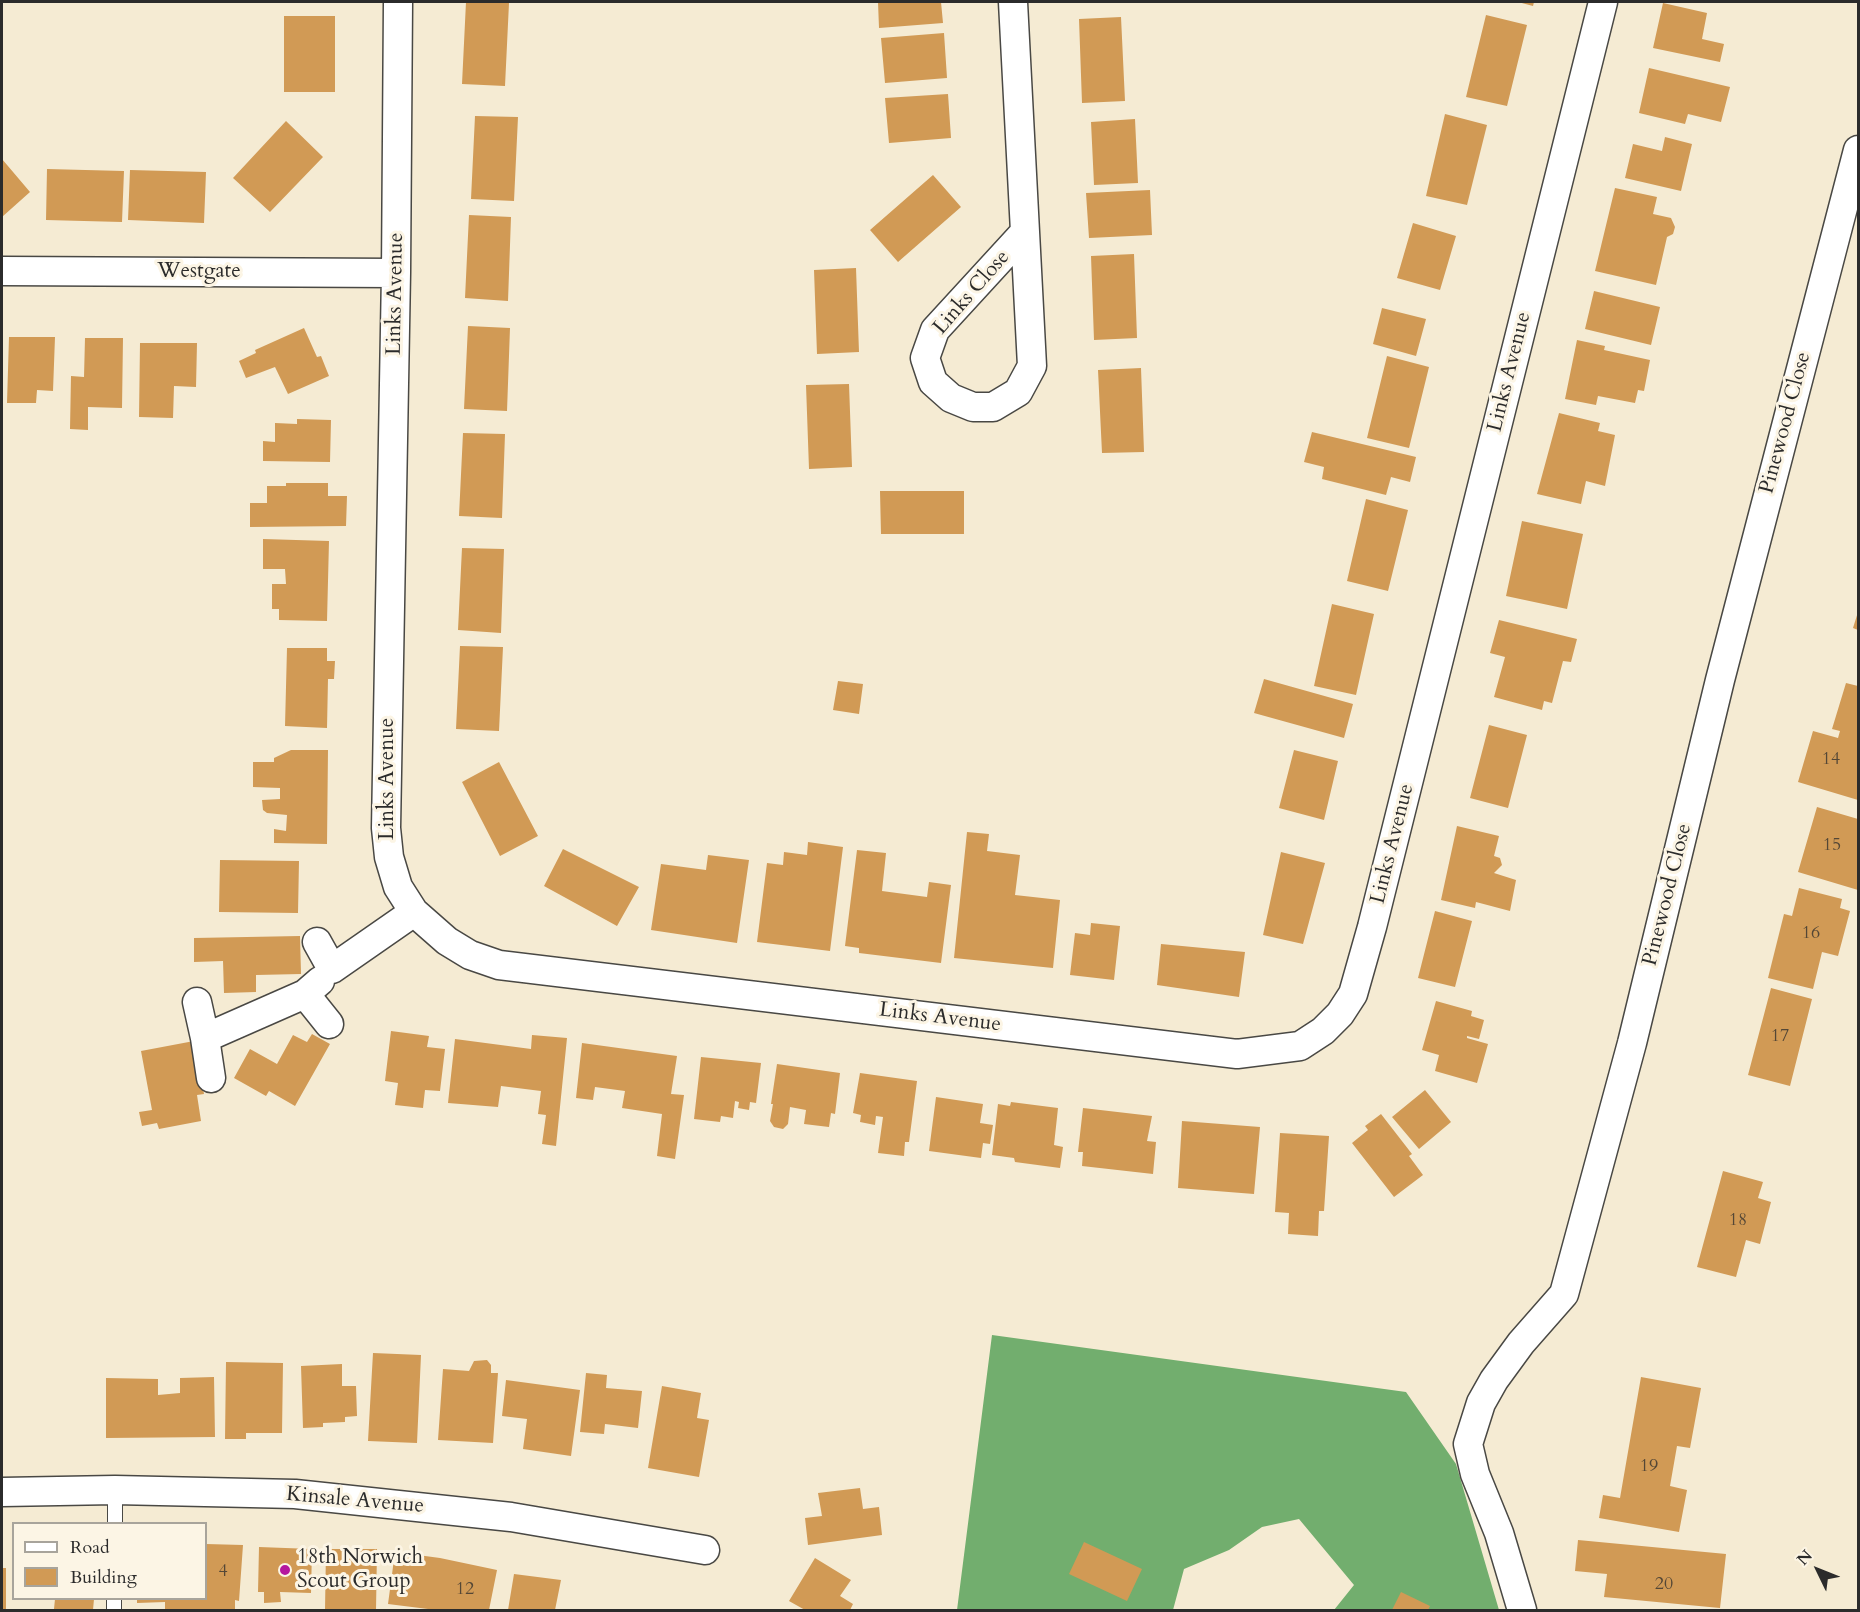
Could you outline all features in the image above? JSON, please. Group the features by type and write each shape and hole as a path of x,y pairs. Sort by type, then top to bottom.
{"street":[{"name":"Links Avenue","path":"398,2 396,273 386,828 389,857 399,887 414,912 447,941 470,955 499,964 1237,1054 1300,1046 1323,1031 1340,1014 1353,994 1372,927 1603,2"},
{"name":"Links Close","path":"1013,2 1032,366 1018,392 993,407 973,408 951,398 933,382 925,358 935,330 1024,233"},
{"name":"Pinewood Close","path":"1522,1611 1499,1533 1475,1474 1468,1444 1481,1403 1494,1380 1521,1343 1564,1294 1632,1043 1720,680 1858,150"},
{"name":"Westgate","path":"2,271 396,273"},
{"path":"205,1038 305,994 332,969 414,912"},
{"path":"317,942 332,969"},
{"path":"305,994 329,1024"},
{"path":"197,1002 211,1078"},
{"name":"Kinsale Avenue","path":"2,1492 115,1490 295,1494 452,1509 705,1550"}],"lane":[{"path":"115,1490 115,1522"}],"green space":[{"path":"992,1335 1406,1392 1456,1464 1499,1610 1334,1610 1354,1585 1299,1519 1262,1527 1229,1550 1184,1569 1173,1610 957,1610"}],"building":[{"path":"466,2 509,3 505,86 462,84"},
{"path":"878,2 941,2 943,23 879,28"},
{"path":"1518,2 1534,2 1533,6"},
{"path":"1663,3 1707,13 1702,39 1724,44 1720,62 1653,48"},
{"path":"1486,15 1527,25 1507,106 1466,97"},
{"path":"284,16 335,16 335,92 284,92"},
{"path":"1121,17 1125,101 1082,103 1079,19"},
{"path":"944,33 947,78 885,83 881,38"},
{"path":"1649,68 1730,87 1721,122 1688,114 1685,124 1639,113"},
{"path":"948,94 951,138 889,143 885,98"},
{"path":"1445,114 1487,125 1467,205 1426,196"},
{"path":"475,116 518,117 514,201 471,199"},
{"path":"1135,119 1138,183 1094,185 1091,122"},
{"path":"286,121 323,157 270,212 233,178"},
{"path":"1665,137 1692,144 1681,191 1625,178 1633,144 1662,151"},
{"path":"2,159 30,192 2,217"},
{"path":"47,169 124,171 122,222 46,220"},
{"path":"130,170 206,172 204,223 128,220"},
{"path":"933,175 961,207 898,262 870,230"},
{"path":"1615,188 1657,197 1653,214 1671,218 1675,227 1673,234 1667,237 1656,285 1595,271"},
{"path":"1150,190 1152,235 1089,238 1086,193"},
{"path":"469,215 511,217 508,301 465,298"},
{"path":"1413,223 1456,236 1440,290 1397,278"},
{"path":"1134,254 1137,338 1094,340 1091,256"},
{"path":"856,268 859,352 817,354 814,270"},
{"path":"1594,291 1660,307 1651,345 1585,329"},
{"path":"1382,308 1426,319 1416,356 1373,344"},
{"path":"468,326 510,328 507,411 464,409"},
{"path":"304,328 317,357 321,356 329,376 288,394 275,367 246,378 239,361 256,353 255,350"},
{"path":"9,337 55,337 53,391 37,390 36,403 7,403"},
{"path":"85,338 123,338 122,408 88,407 88,430 70,429 71,376 84,377"},
{"path":"1577,340 1605,346 1604,350 1650,360 1644,391 1638,390 1635,403 1598,396 1596,405 1565,399"},
{"path":"140,343 197,343 196,387 174,386 173,418 139,417"},
{"path":"1387,356 1429,367 1409,448 1367,438"},
{"path":"1141,368 1144,452 1102,453 1098,370"},
{"path":"849,384 852,467 809,469 806,385"},
{"path":"1559,413 1600,423 1598,431 1615,435 1605,486 1586,481 1581,504 1537,494"},
{"path":"297,419 331,420 330,462 263,461 263,441 275,442 275,423 297,424"},
{"path":"1312,432 1416,457 1410,482 1391,477 1386,495 1322,479 1324,467 1304,462"},
{"path":"463,433 505,434 502,518 459,516"},
{"path":"286,483 328,483 328,496 347,496 346,526 250,527 250,503 267,503 267,486 286,486"},
{"path":"880,491 964,491 964,534 881,534"},
{"path":"1366,499 1408,510 1388,591 1347,581"},
{"path":"1522,521 1583,534 1567,609 1506,596"},
{"path":"263,539 329,541 327,621 279,620 279,609 272,609 272,584 286,584 285,569 263,569"},
{"path":"462,548 504,549 501,633 458,630"},
{"path":"1332,604 1374,614 1356,695 1314,686"},
{"path":"1858,612 1858,630 1853,628"},
{"path":"1499,620 1577,639 1571,662 1563,661 1552,703 1544,701 1542,710 1494,697 1505,657 1490,653"},
{"path":"460,646 503,647 499,731 456,729"},
{"path":"287,648 327,648 327,661 335,661 334,679 328,679 327,728 285,726"},
{"path":"1264,679 1353,704 1344,738 1254,713"},
{"path":"838,681 863,684 859,714 833,710"},
{"path":"1846,683 1858,686 1858,800 1798,782 1813,731 1838,738 1840,731 1832,729"},
{"path":"1489,725 1527,735 1508,808 1470,798"},
{"path":"291,750 328,750 327,844 274,843 274,829 286,831 287,815 267,813 263,810 262,800 280,799 280,788 253,787 253,762 274,762 274,758"},
{"path":"1294,750 1338,761 1324,820 1279,808"},
{"path":"499,762 538,836 500,856 462,782"},
{"path":"1817,807 1858,819 1858,890 1798,872"},
{"path":"1457,826 1499,836 1494,856 1500,858 1502,865 1494,873 1516,880 1510,911 1476,902 1475,908 1441,900"},
{"path":"967,832 989,834 987,851 1020,855 1015,895 1060,900 1053,968 954,958"},
{"path":"808,842 843,847 830,951 757,942 767,863 783,865 784,852 807,855"},
{"path":"563,849 639,887 617,926 544,886"},
{"path":"857,850 886,853 882,891 927,897 929,882 951,885 941,963 859,953 859,948 845,946"},
{"path":"1281,852 1325,863 1303,944 1263,935"},
{"path":"708,855 749,860 737,943 651,930 661,864 706,870"},
{"path":"220,860 299,861 298,913 219,912"},
{"path":"1799,888 1842,899 1840,908 1850,911 1838,956 1822,952 1813,989 1768,978 1784,914 1792,916"},
{"path":"1435,911 1472,921 1455,987 1418,978"},
{"path":"1091,923 1120,926 1114,980 1070,975 1075,933 1090,935"},
{"path":"300,936 301,974 256,975 256,992 224,993 223,961 194,962 194,938"},
{"path":"1161,944 1245,952 1239,997 1157,985"},
{"path":"1771,988 1812,999 1790,1086 1748,1075"},
{"path":"1436,1001 1472,1011 1471,1016 1484,1020 1479,1039 1467,1036 1467,1038 1488,1044 1477,1083 1435,1071 1439,1055 1422,1050"},
{"path":"391,1031 429,1036 427,1047 445,1049 440,1091 425,1090 423,1108 395,1105 398,1083 385,1081"},
{"path":"312,1034 330,1044 295,1106 269,1091 266,1096 234,1078 250,1049 277,1064 293,1035 307,1042"},
{"path":"532,1035 567,1038 556,1146 542,1144 546,1115 538,1114 541,1091 501,1086 498,1107 448,1103 455,1039 531,1049"},
{"path":"194,1041 204,1094 197,1095 201,1121 159,1129 157,1123 142,1126 139,1112 152,1110 141,1051"},
{"path":"582,1043 677,1056 671,1094 684,1095 675,1159 657,1156 662,1114 622,1108 625,1091 595,1087 593,1100 576,1098"},
{"path":"701,1057 761,1063 756,1103 750,1102 749,1110 738,1108 739,1102 735,1101 733,1118 721,1116 720,1122 694,1119"},
{"path":"777,1064 840,1073 835,1114 831,1113 829,1127 804,1124 806,1110 790,1107 788,1124 783,1129 774,1127 770,1121"},
{"path":"860,1073 917,1081 909,1142 905,1142 904,1156 878,1153 883,1117 876,1116 875,1125 860,1122 861,1115 853,1113"},
{"path":"1425,1090 1451,1122 1419,1149 1392,1117"},
{"path":"936,1097 983,1104 980,1123 993,1125 990,1144 983,1143 981,1158 929,1151"},
{"path":"1011,1102 1058,1108 1054,1145 1063,1147 1060,1168 1015,1162 1014,1158 992,1155 998,1104 1010,1106"},
{"path":"1083,1108 1152,1116 1147,1141 1156,1142 1153,1174 1082,1166 1083,1152 1078,1152"},
{"path":"1381,1114 1412,1154 1409,1156 1423,1175 1394,1197 1352,1143 1368,1130 1365,1126"},
{"path":"1182,1121 1260,1127 1254,1194 1178,1188"},
{"path":"1280,1133 1329,1136 1324,1211 1319,1211 1318,1236 1288,1234 1289,1213 1275,1212"},
{"path":"1723,1171 1763,1182 1758,1198 1771,1202 1760,1244 1746,1240 1736,1277 1697,1267"},
{"path":"373,1353 421,1355 417,1443 368,1441"},
{"path":"487,1360 491,1365 491,1373 498,1373 493,1443 438,1440 443,1369 469,1371 474,1361"},
{"path":"226,1362 283,1363 282,1433 246,1433 246,1439 225,1439"},
{"path":"342,1364 342,1386 356,1386 357,1416 345,1417 345,1422 323,1423 323,1427 303,1428 301,1366"},
{"path":"586,1373 607,1375 606,1388 642,1391 638,1428 605,1424 604,1434 580,1432"},
{"path":"214,1377 215,1437 106,1438 106,1378 158,1379 158,1395 180,1393 180,1378"},
{"path":"1641,1377 1701,1388 1690,1448 1677,1446 1670,1486 1687,1490 1679,1532 1599,1518 1603,1495 1620,1498"},
{"path":"506,1380 580,1390 571,1456 523,1449 527,1419 502,1416"},
{"path":"662,1386 701,1393 697,1418 709,1420 699,1477 648,1468"},
{"path":"860,1488 863,1509 879,1507 882,1535 808,1545 805,1518 822,1516 818,1493"},
{"path":"1578,1540 1726,1554 1720,1608 1604,1597 1607,1574 1575,1571"},
{"path":"1084,1542 1142,1569 1127,1601 1069,1574"},
{"path":"207,1544 243,1545 239,1601 235,1600 235,1610 165,1610 165,1602 137,1603 137,1600 207,1600"},
{"name":"18th Norwich Scout Group","path":"259,1547 312,1549 311,1593 280,1592 281,1602 264,1603 264,1592 258,1592"},
{"path":"326,1549 377,1549 376,1610 325,1610"},
{"path":"395,1552 440,1558 497,1570 489,1610 436,1610 388,1604"},
{"path":"815,1558 851,1580 840,1596 853,1604 850,1610 805,1610 789,1601"},
{"path":"2,1568 6,1568 6,1610 2,1610"},
{"path":"514,1574 561,1580 555,1610 508,1610"},
{"path":"1401,1592 1430,1606 1428,1610 1392,1610"},
{"path":"55,1600 94,1600 93,1610 54,1609"}],"place":[{"name":"18th Norwich Scout Group","path":"285,1570"}]}
